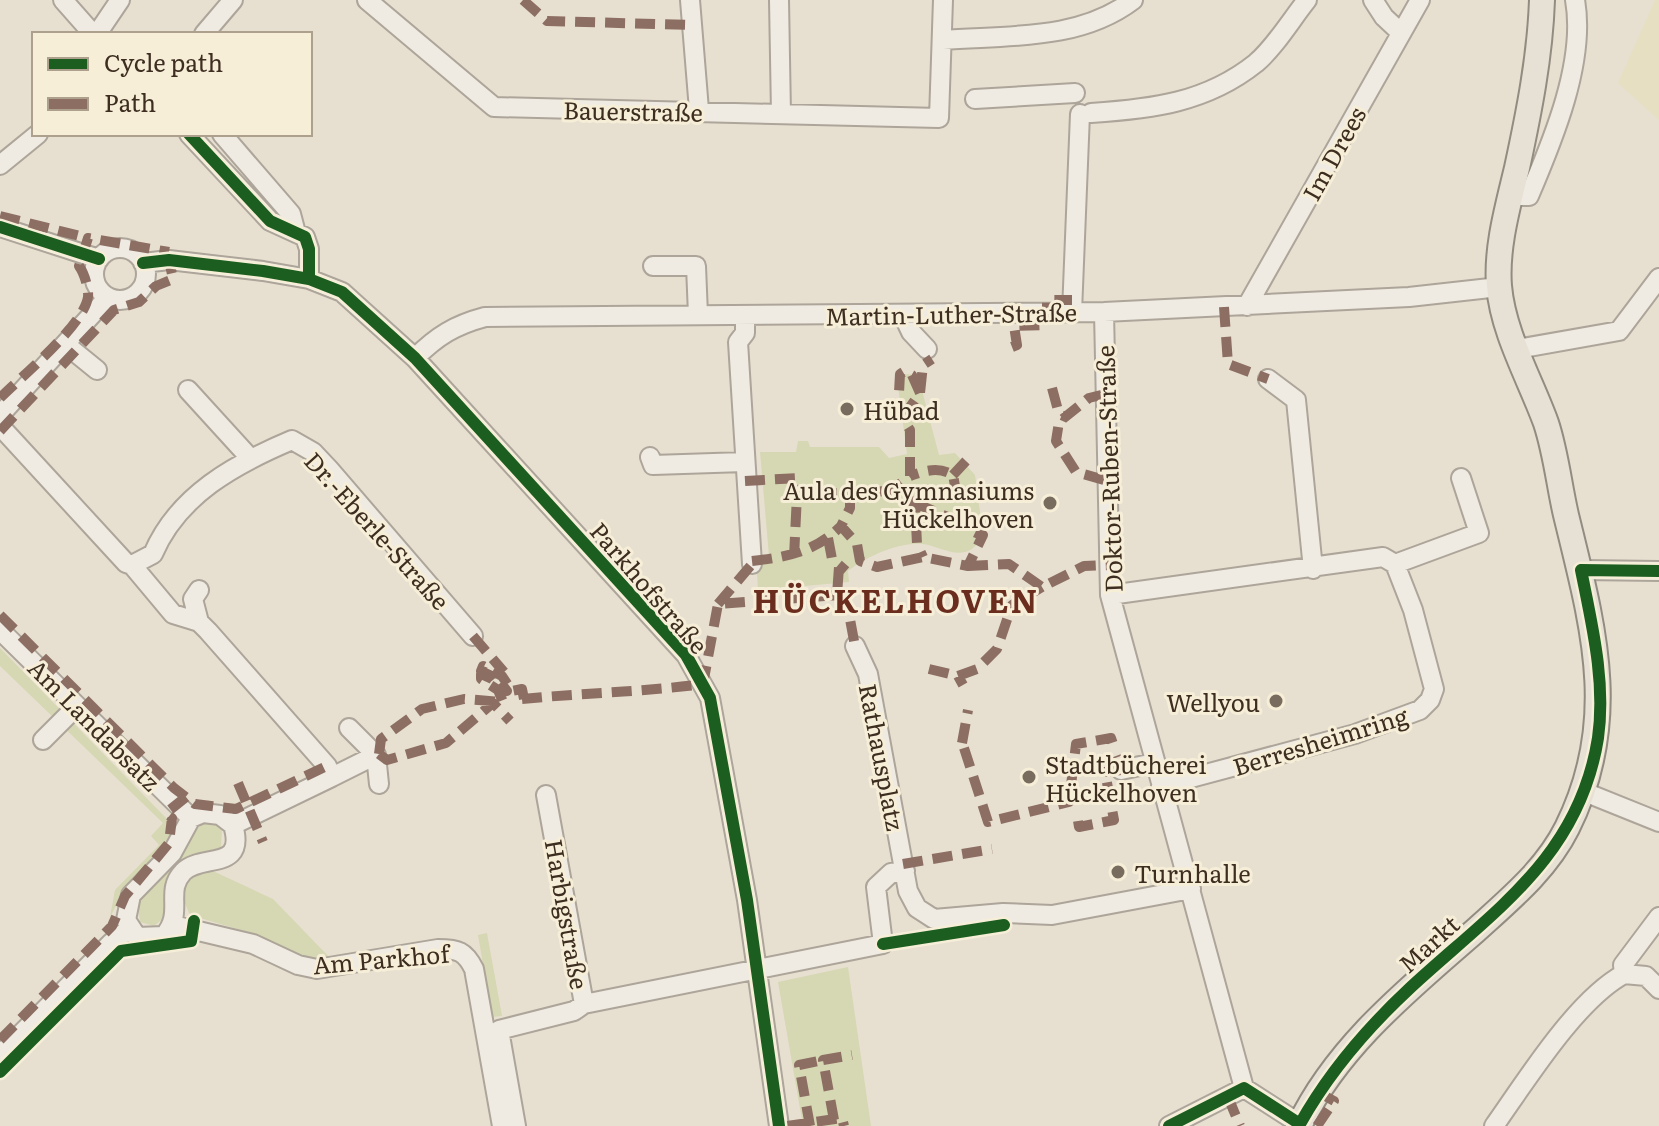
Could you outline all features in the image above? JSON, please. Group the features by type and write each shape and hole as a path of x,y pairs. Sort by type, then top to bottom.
{"main road":[{"path":"1499,287 1500,259 1534,85 1542,0"},
{"name":"Markt","path":"1299,1125 1318,1092 1369,1028 1537,873 1566,830 1598,738 1598,668 1581,570 1547,426 1517,349 1499,287"}],"street":[{"path":"63,0 93,32"},
{"path":"96,32 120,0"},
{"path":"206,32 233,0"},
{"name":"Bauerstraße","path":"367,0 494,107 939,118 943,40"},
{"path":"690,0 699,110"},
{"path":"779,0 781,114"},
{"path":"943,0 943,40 1079,29 1115,14 1133,0"},
{"path":"1072,312 1085,113 1163,107 1207,93 1258,62 1307,0"},
{"path":"1373,0 1384,17 1400,32"},
{"name":"Im Drees","path":"1247,306 1420,0"},
{"path":"1511,196 1529,196 1548,152 1579,35 1575,0"},
{"path":"975,99 1075,93"},
{"path":"0,165 36,136"},
{"path":"191,136 270,221 308,242 309,279"},
{"path":"224,136 291,214 296,233"},
{"path":"0,227 99,259"},
{"path":"115,249 134,252 143,263 146,280 131,298 108,297 95,278 99,259 115,249"},
{"name":"Parkhofstraße","path":"143,263 183,261 309,279 342,292 415,358 686,655 710,698 741,870 779,1126"},
{"path":"653,266 696,266 698,315"},
{"path":"1517,349 1619,331 1659,278"},
{"name":"Martin-Luther-Straße","path":"415,358 433,339 455,325 485,317 1104,312 1247,306 1499,287"},
{"path":"0,415 108,297"},
{"name":"Doktor-Ruben-Straße","path":"1104,312 1110,595 1244,1088"},
{"path":"745,315 745,333 738,342 752,564"},
{"path":"903,315 911,332 927,349"},
{"path":"65,344 97,370"},
{"path":"1268,379 1296,400 1313,569"},
{"path":"188,390 250,458"},
{"path":"0,426 126,563 132,565 173,614 204,627"},
{"name":"Dr.-Eberle-Straße","path":"132,565 153,554 160,533 178,511 250,458 292,440 313,452 473,636"},
{"path":"650,457 653,465 744,462"},
{"path":"1110,595 1204,589 1364,557 1383,557 1395,564 1479,533 1461,478"},
{"name":"Berresheimring","path":"1161,786 1253,757 1355,734 1420,710 1430,700 1434,689 1413,610 1395,564"},
{"path":"1581,570 1659,571"},
{"path":"199,590 193,599 204,627 275,704 327,766 332,777"},
{"name":"Am Landabsatz","path":"0,630 191,818"},
{"name":"Rathausplatz","path":"855,646 868,674 905,871 911,898 917,908 934,919 1003,913 1052,915 1191,889"},
{"path":"43,740 77,706"},
{"path":"349,728 376,755 379,784"},
{"path":"233,825 376,755"},
{"path":"1121,770 1154,763"},
{"path":"1582,791 1659,822"},
{"name":"Harbigstraße","path":"546,795 584,1004 883,944 876,887 891,873 905,871"},
{"path":"211,813 233,825 234,844 224,860 190,867 177,880 173,925 164,936 137,937 129,929 126,912 131,895 172,853 191,818 211,813"},
{"path":"1624,974 1623,965 1659,917"},
{"name":"Am Parkhof","path":"173,925 253,944 298,965 317,969 438,949 457,949 467,955 474,969 502,1126"},
{"path":"0,1055 111,943 129,929"},
{"path":"1494,1126 1558,1037 1612,980 1624,974 1646,976 1659,989"},
{"path":"516,1126 499,1030 574,1011 584,1004"},
{"path":"1169,1126 1244,1088 1299,1125"}],"shaded area":[{"path":"1655,0 1659,0 1659,120 1618,83"}],"green space":[{"path":"905,374 918,375 939,455 955,453 975,475 981,519 995,519 978,543 966,552 923,544 904,545 883,551 855,566 848,571 849,582 758,590 756,557 769,556 760,452 796,452 798,441 808,441 810,447 879,447 889,458 907,454 897,379"},
{"path":"0,648 168,820 169,837 123,893 110,917 115,890 159,845 151,836 163,823 0,666"},
{"path":"211,822 222,829 221,847 189,857 170,874 165,917 154,926 140,922 137,899 201,825"},
{"path":"201,872 215,872 273,899 333,961 314,963 254,934 190,915 181,894 185,883"},
{"path":"487,933 502,1016 492,1017 478,935"},
{"path":"848,967 871,1126 803,1126 778,982"}],"marked path":[{"path":"523,0 547,21 693,25"},
{"path":"0,216 88,238"},
{"path":"0,398 64,336 84,309 88,289 79,266 88,238 169,252"},
{"path":"0,431 114,310 139,302 156,286 173,279 169,260"},
{"path":"1012,347 1017,345 1014,326 1047,325 1047,300 1072,300"},
{"path":"1224,307 1228,364 1268,379"},
{"path":"903,417 920,393 923,365 932,359"},
{"path":"920,393 912,375 905,371 900,374 898,411 910,430 910,476 891,491 915,503 917,544 923,557"},
{"path":"1052,388 1059,414 1068,418"},
{"path":"1105,394 1089,398 1059,422 1056,441 1076,472 1108,481"},
{"path":"953,475 966,461"},
{"path":"850,493 850,508 841,526 857,544 860,561 877,567 923,557 968,566 983,535 974,532 963,520 953,475 937,470 910,476"},
{"path":"745,481 798,478 797,495 891,491"},
{"path":"794,557 797,495"},
{"path":"915,503 962,523"},
{"path":"752,561 800,552 821,542 841,526"},
{"path":"828,538 832,559 846,571"},
{"path":"718,604 752,564"},
{"path":"968,566 1009,564 1042,587 1084,566 1109,565"},
{"path":"522,699 703,684 718,604 837,595 839,567"},
{"path":"958,676 977,669 997,649 1012,605 1042,587"},
{"path":"837,595 849,614 855,646"},
{"path":"0,615 174,788 195,804 236,809 327,766"},
{"path":"473,636 504,672"},
{"path":"379,754 381,739 422,709 464,699 503,702 498,690 481,679 481,674 492,679 503,692 507,691 498,679 481,671 483,666 502,676 512,691 522,689 524,699"},
{"path":"929,669 958,676 963,685"},
{"path":"379,754 387,760 446,743 493,703 510,721"},
{"path":"962,743 968,710"},
{"path":"964,748 988,822 1069,802 1076,744 1111,738 1115,750"},
{"path":"1078,821 1079,827 1114,820 1105,772 1121,770 1116,756"},
{"path":"238,783 263,842"},
{"path":"0,1040 112,926 125,896 169,843 172,818 166,813 186,797"},
{"path":"903,864 992,849"},
{"path":"834,1120 823,1060 852,1055"},
{"path":"810,1126 799,1065 823,1060"},
{"path":"1317,1126 1334,1101 1318,1092"},
{"path":"1228,1097 1240,1126"},
{"path":"787,1126 842,1118 844,1126"}],"cycle path":[{"path":"191,136 270,221 305,237 309,249 309,279"},
{"path":"0,227 99,259"},
{"path":"143,263 169,260 263,271 309,279 342,292 415,358 686,655 710,698 747,900 779,1126"},
{"path":"1169,1126 1244,1088 1300,1124 1336,1069 1378,1019 1528,880 1552,850 1572,817 1588,780 1598,738 1599,675 1581,570 1659,571"},
{"path":"0,1072 121,951 191,941 194,921"},
{"path":"883,944 1004,925"}],"place":[{"name":"Hübad","path":"847,409"},
{"name":"Aula des Gymnasiums Hückelhoven","path":"1050,503"},
{"name":"Wellyou","path":"1276,701"},
{"name":"Stadtbücherei Hückelhoven","path":"1029,777"},
{"name":"Turnhalle","path":"1118,872"}],"district":[{"name":"HÜCKELHOVEN","path":"896,599"}]}
